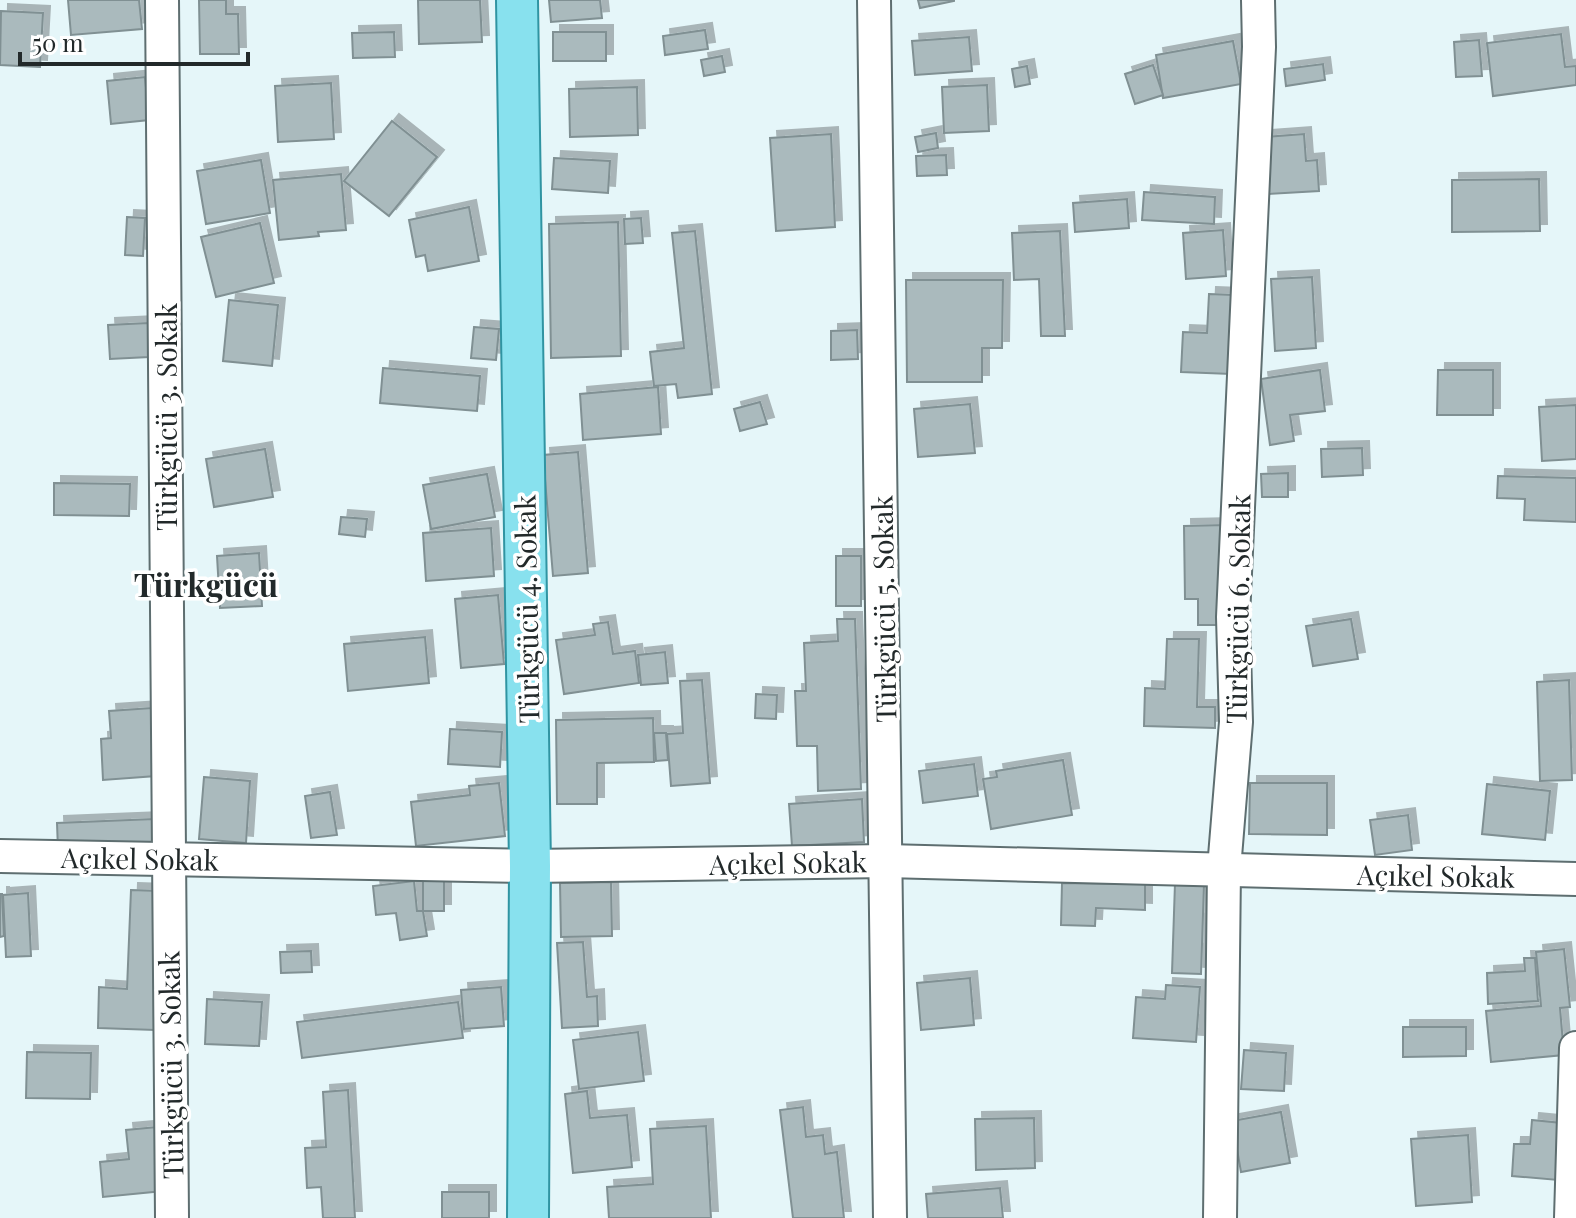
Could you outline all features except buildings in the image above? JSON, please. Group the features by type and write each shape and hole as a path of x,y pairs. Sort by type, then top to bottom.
{"main road":[{"name":"Türkgücü 4. Sokak","path":"517,0 530,866 528,1218"}],"street":[{"name":"Türkgücü 3. Sokak","path":"162,0 172,1218"},
{"name":"Türkgücü 5. Sokak","path":"874,0 890,1218"},
{"name":"Türkgücü 6. Sokak","path":"1220,1218 1224,869 1236,722 1233,617 1259,47 1258,0"},
{"name":"Açıkel Sokak","path":"0,856 530,866 887,861 1576,879"},
{"path":"1571,1218 1576,1048"}],"district":[{"name":"Türkgücü","path":"206,583"}]}
